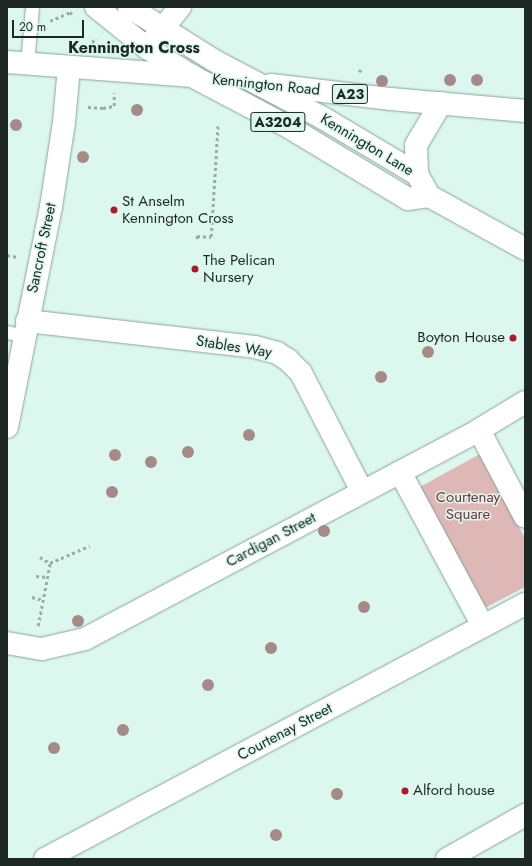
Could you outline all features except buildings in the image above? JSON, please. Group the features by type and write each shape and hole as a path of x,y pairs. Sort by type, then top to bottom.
{"main road":[{"name":"Kennington Lane","path":"96,7 147,48 192,76 292,129 408,199 430,196 417,174 323,118 213,60 130,7"},
{"path":"147,48 180,7"},
{"name":"Kennington Road","path":"17,63 192,76 525,111"},
{"name":"Sancroft Street","path":"7,427 9,401 20,329 54,192 64,122 69,67"},
{"path":"417,174 416,145 441,103"},
{"path":"430,196 525,249"},
{"name":"Stables Way","path":"20,329 255,347 277,353 288,360 301,373 362,491"},
{"name":"Cardigan Street","path":"7,643 42,649 85,639 479,430 525,402"},
{"path":"479,430 525,517"},
{"path":"400,472 483,626"},
{"name":"Courtenay Street","path":"45,859 525,604"},
{"path":"460,856 525,815"}],"lane":[{"path":"17,63 32,7"}],"path":[{"path":"49,22 70,12 76,17"},
{"path":"88,107 103,108 114,106 114,99"},
{"path":"197,239 197,236 211,237 218,124"},
{"path":"50,563 89,546"},
{"path":"40,557 50,563"},
{"path":"38,626 50,563"},
{"path":"36,576 47,577"},
{"path":"32,597 43,600"}],"green space":[{"name":"Courtenay Square","path":"480,454 525,538 525,587 483,609 418,488"}],"place":[{"name":"St Anselm Kennington Cross","path":"114,210"},
{"name":"The Pelican Nursery","path":"195,269"},
{"name":"Boyton House","path":"513,338"},
{"name":"Alford house","path":"405,791"}],"district":[{"name":"Kennington Cross","path":"134,48"}]}
